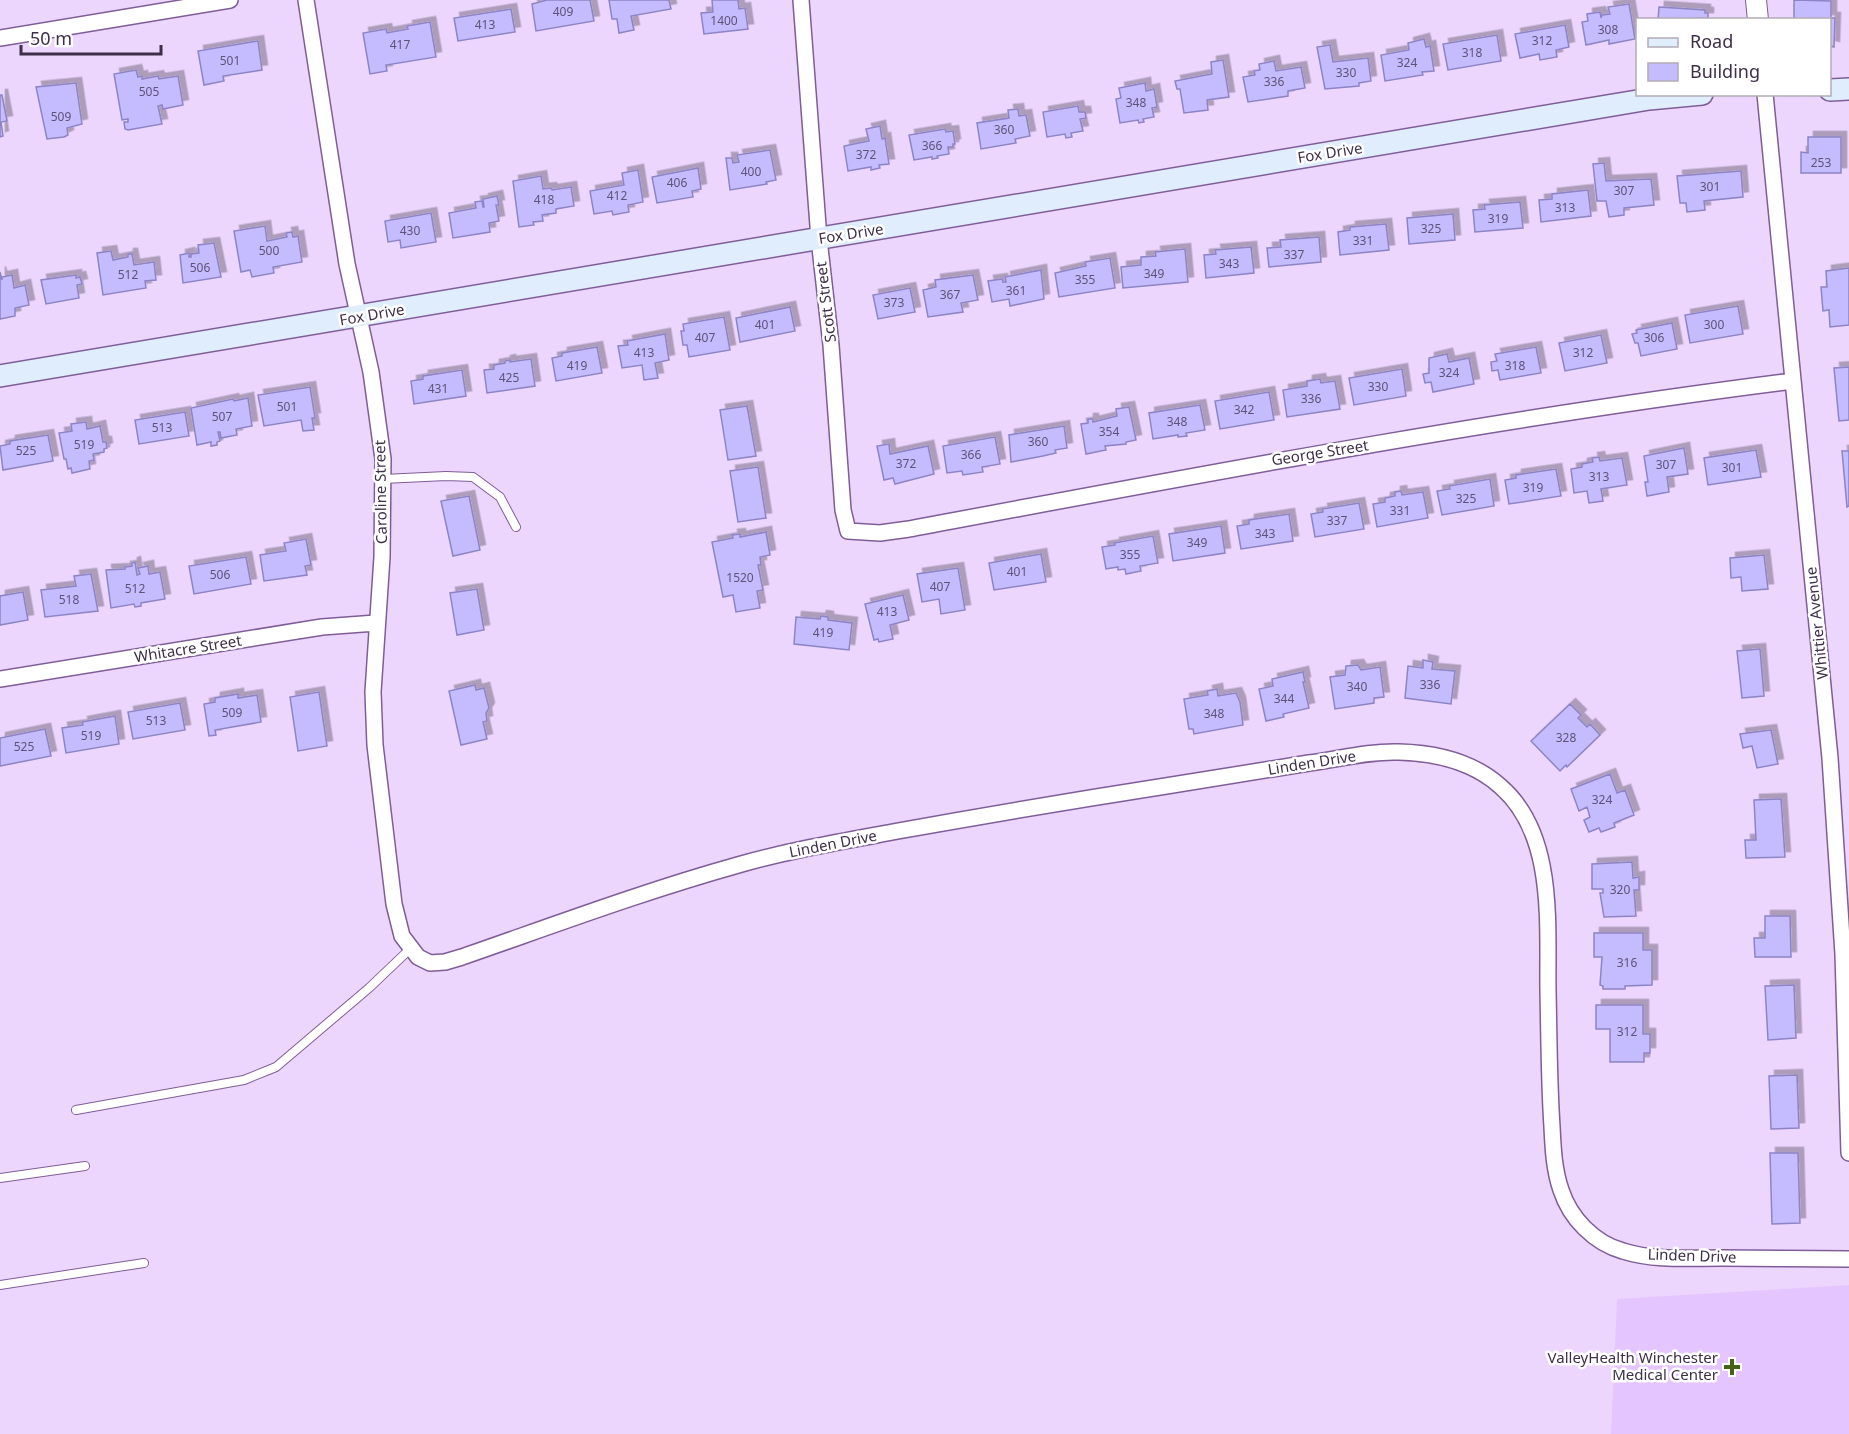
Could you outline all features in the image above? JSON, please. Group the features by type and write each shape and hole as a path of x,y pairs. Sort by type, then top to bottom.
{"main road":[{"path":"1831,90 1849,89"},
{"name":"Fox Drive","path":"0,376 1649,99 1681,96"}],"street":[{"path":"0,38 230,0"},
{"name":"Caroline Street","path":"306,0 347,264 371,372 383,459 382,557 373,692 375,745 394,904 402,936 410,949"},
{"name":"Scott Street","path":"801,0 819,239 831,345 843,510 848,531"},
{"path":"1756,0 1758,18"},
{"name":"Whittier Avenue","path":"1765,96 1830,758 1843,954 1849,1153"},
{"name":"George Street","path":"848,531 866,534 899,530 1315,453 1669,396 1793,381"},
{"name":"Whitacre Street","path":"0,678 322,627 376,623"},
{"name":"Linden Drive","path":"410,949 418,957 430,963 445,962 717,871 803,849 1005,812 1378,753 1424,753 1458,761 1499,784 1517,803 1529,824 1539,852 1545,882 1547,922 1549,1092 1554,1162 1566,1203 1578,1221 1606,1244 1621,1251 1656,1258 1849,1259"}],"lane":[{"path":"383,479 473,477 500,497 516,527"},
{"path":"76,1110 244,1080 276,1067 369,988 410,949"},
{"path":"0,1178 85,1166"},
{"path":"0,1285 144,1263"}],"shaded area":[{"name":"ValleyHealth Winchester Medical Center","path":"1849,1285 1849,1434 1611,1434 1617,1299"}],"building":[{"path":"547,0 590,0 594,21 536,31 532,4"},
{"path":"609,0 669,0 671,9 631,16 634,30 619,33 617,19 612,19"},
{"path":"712,0 738,0 739,9 745,8 748,29 704,34 701,13 713,12"},
{"path":"1794,0 1831,1 1831,18 1794,18"},
{"path":"1629,4 1635,39 1609,44 1609,40 1586,45 1582,22 1588,21 1587,14 1600,12 1601,18 1602,15 1610,14 1608,7"},
{"path":"1659,7 1705,10 1705,13 1708,13 1708,18 1658,18"},
{"path":"511,9 515,32 458,41 454,18"},
{"path":"1831,18 1835,18 1834,47 1831,46"},
{"path":"430,22 436,57 386,65 387,71 370,74 363,33 386,29 387,33 408,29 407,26"},
{"path":"1565,25 1569,47 1556,50 1557,57 1540,60 1539,54 1520,58 1515,34"},
{"path":"1497,35 1501,61 1448,70 1443,44"},
{"path":"1424,39 1426,47 1430,46 1434,71 1385,81 1381,55 1409,50 1408,43"},
{"path":"258,41 262,70 223,76 224,81 204,85 198,51"},
{"path":"1330,45 1333,62 1368,58 1371,81 1359,83 1359,86 1325,89 1317,47"},
{"path":"1223,60 1229,97 1207,100 1208,110 1184,113 1180,89 1177,89 1175,81 1212,74 1211,62"},
{"path":"1274,61 1276,71 1301,67 1305,88 1288,91 1288,96 1248,102 1243,77 1255,75 1254,71 1260,70 1259,64"},
{"path":"136,70 138,77 142,76 142,79 178,76 183,105 163,109 162,105 158,106 162,124 128,130 125,129 124,122 128,122 128,119 122,120 114,74"},
{"path":"76,83 82,124 67,128 68,135 64,137 47,139 36,87"},
{"path":"1145,83 1146,91 1154,89 1157,107 1152,108 1154,117 1143,119 1144,122 1139,123 1138,120 1120,123 1116,99 1121,98 1119,88"},
{"path":"0,95 2,95 7,121 1,122 3,136 0,137"},
{"path":"1078,106 1079,112 1085,112 1086,118 1080,119 1083,131 1071,133 1072,137 1066,138 1065,134 1047,137 1043,112"},
{"path":"1018,109 1019,116 1026,115 1030,136 1015,139 1016,143 981,149 977,123 1009,118 1008,110"},
{"path":"880,126 882,139 885,138 889,164 879,165 880,168 871,170 871,167 848,171 844,146 869,141 866,129"},
{"path":"945,129 946,132 953,131 955,144 953,147 948,147 949,154 937,156 938,158 914,160 909,135"},
{"path":"1808,137 1841,137 1841,173 1801,173 1801,152 1808,153"},
{"path":"770,150 776,180 766,182 767,184 730,190 726,158 732,158 733,163 739,162 737,155"},
{"path":"1604,163 1606,181 1651,179 1654,205 1624,208 1624,215 1609,217 1606,201 1597,201 1593,164"},
{"path":"698,168 701,189 692,191 693,197 657,203 652,177"},
{"path":"638,170 643,202 628,205 629,212 613,215 612,211 594,214 590,191 624,185 622,173"},
{"path":"1741,171 1743,197 1704,201 1705,210 1687,212 1686,203 1680,203 1677,176"},
{"path":"541,176 543,189 571,187 574,206 556,209 556,213 542,215 543,221 519,227 513,181"},
{"path":"1588,190 1591,216 1541,222 1539,200 1552,199 1552,194"},
{"path":"497,196 499,221 489,223 490,232 453,238 449,213 476,208 475,202 482,201 484,207 483,199"},
{"path":"1520,202 1523,228 1475,232 1473,210 1485,209 1484,205"},
{"path":"431,213 436,242 401,248 400,240 388,242 385,221"},
{"path":"1453,214 1455,240 1409,244 1407,218"},
{"path":"1386,224 1389,250 1340,255 1338,232 1350,230 1350,227"},
{"path":"265,226 267,241 287,237 286,233 292,232 293,237 298,236 302,262 273,267 274,273 252,277 250,270 241,272 234,231"},
{"path":"1319,237 1321,262 1269,267 1267,248 1281,247 1280,240"},
{"path":"214,243 221,277 183,283 180,255 189,253 191,257 191,254 199,253 198,245"},
{"path":"1251,247 1254,273 1206,278 1204,255 1216,254 1215,250"},
{"path":"1185,249 1188,282 1123,288 1121,267 1141,265 1141,257 1156,256 1155,252"},
{"path":"111,251 113,260 132,254 134,265 154,262 156,280 145,281 146,288 103,295 97,253"},
{"path":"1110,258 1115,288 1059,297 1055,273 1086,266 1085,262"},
{"path":"1849,268 1849,325 1830,327 1829,310 1823,311 1821,287 1827,287 1826,271"},
{"path":"1041,270 1044,299 1010,306 1009,299 992,302 988,281 1002,279 1006,282 1005,277"},
{"path":"0,272 2,280 2,277 12,275 14,288 25,285 29,305 15,308 15,316 0,319"},
{"path":"76,275 76,278 80,277 82,284 77,285 79,298 46,304 41,280"},
{"path":"973,275 978,300 961,303 963,312 928,317 923,290 936,287 935,280"},
{"path":"910,288 915,312 878,319 873,295"},
{"path":"1738,306 1743,334 1690,343 1685,315"},
{"path":"790,307 795,331 740,342 736,318"},
{"path":"724,317 730,350 689,357 687,345 683,345 681,331 684,331 683,324"},
{"path":"1672,323 1677,349 1641,356 1638,343 1635,343 1632,334 1637,333 1636,330"},
{"path":"665,334 669,360 655,363 658,378 644,380 642,365 622,368 618,346 628,345 627,341"},
{"path":"1601,335 1607,363 1565,371 1559,343"},
{"path":"597,347 602,373 556,381 552,358 562,356 562,353"},
{"path":"1536,347 1541,373 1500,380 1498,370 1492,371 1491,362 1497,361 1495,354"},
{"path":"1447,354 1449,362 1469,358 1474,384 1433,392 1431,382 1425,383 1423,374 1429,373 1429,358"},
{"path":"531,359 535,386 487,393 484,370 494,369 494,365 505,363 505,361"},
{"path":"1849,367 1849,420 1839,421 1834,368"},
{"path":"1402,369 1406,396 1354,405 1349,378"},
{"path":"462,370 466,396 414,404 411,381 423,379 423,376"},
{"path":"1320,379 1321,383 1335,381 1340,409 1287,417 1283,390 1307,386 1307,381"},
{"path":"310,387 315,418 312,418 314,430 303,431 301,420 264,426 258,395"},
{"path":"1269,392 1274,420 1220,429 1215,401"},
{"path":"248,398 252,426 236,429 237,435 221,438 218,432 220,441 217,445 211,446 211,442 197,445 191,408"},
{"path":"1200,405 1205,430 1186,433 1187,436 1153,439 1149,413"},
{"path":"747,406 756,456 728,460 720,410"},
{"path":"1129,407 1136,440 1126,442 1126,444 1105,446 1106,450 1086,454 1081,424 1088,423 1088,419 1093,419 1093,422 1117,416 1116,409"},
{"path":"185,412 189,436 139,444 135,420"},
{"path":"86,422 87,429 100,426 103,442 106,442 107,448 104,452 93,454 94,460 89,461 90,469 72,473 64,459 59,433 72,431 71,424"},
{"path":"1064,426 1067,448 1055,450 1056,453 1011,462 1009,435"},
{"path":"48,435 53,461 3,470 0,446 10,444 10,441"},
{"path":"995,437 1000,464 982,467 983,472 963,475 962,471 947,473 943,446"},
{"path":"889,444 890,454 928,446 934,474 895,484 893,478 884,480 877,446"},
{"path":"1684,448 1688,474 1667,477 1669,492 1647,496 1645,482 1648,482 1644,456"},
{"path":"1756,450 1761,477 1708,485 1704,458"},
{"path":"1842,451 1849,451 1849,506 1847,507"},
{"path":"1599,457 1600,461 1622,458 1627,485 1601,489 1603,501 1589,503 1587,491 1574,493 1571,469 1582,467 1582,464 1593,462 1592,458"},
{"path":"758,467 766,518 738,522 730,471"},
{"path":"1556,469 1561,496 1509,504 1505,480 1516,478 1516,475"},
{"path":"1490,479 1494,506 1442,515 1437,491 1450,489 1449,486"},
{"path":"1401,491 1402,495 1423,492 1428,518 1377,527 1373,504 1385,502 1385,498 1395,496 1395,492"},
{"path":"469,496 480,550 453,556 441,501"},
{"path":"1359,503 1364,529 1315,537 1311,514 1323,512 1322,509"},
{"path":"1289,514 1293,541 1241,549 1237,526 1249,524 1249,520"},
{"path":"1221,526 1225,553 1173,561 1169,534"},
{"path":"766,532 770,555 760,557 761,565 758,565 763,590 757,591 760,608 736,612 733,595 723,597 712,542 733,538 732,535 740,534 740,537"},
{"path":"1153,536 1158,563 1140,566 1141,571 1126,574 1125,569 1118,570 1118,567 1106,569 1102,547"},
{"path":"306,539 311,565 305,566 307,575 264,581 260,555 286,551 284,543"},
{"path":"1041,554 1046,582 994,590 989,563"},
{"path":"1764,555 1768,589 1742,591 1741,577 1731,578 1730,558"},
{"path":"246,557 251,584 194,594 189,566"},
{"path":"135,562 137,575 140,574 138,568 148,566 149,574 160,572 165,599 141,603 141,606 135,607 134,604 111,608 106,570 125,569"},
{"path":"958,568 965,610 941,614 939,599 922,602 917,574"},
{"path":"91,574 98,611 45,617 41,590 76,586 74,576"},
{"path":"477,589 484,630 457,635 450,593"},
{"path":"23,592 28,620 0,625 0,596"},
{"path":"903,595 909,620 890,625 893,639 879,642 878,639 874,640 865,604"},
{"path":"821,616 828,617 828,620 852,623 849,650 794,644 796,617 820,619"},
{"path":"1760,649 1764,696 1742,698 1737,651"},
{"path":"1423,660 1433,662 1432,669 1455,671 1451,704 1405,698 1408,666 1423,668"},
{"path":"1358,665 1361,670 1380,667 1384,697 1374,698 1374,703 1335,709 1330,677 1345,675 1346,666"},
{"path":"1303,672 1309,708 1266,721 1259,689 1273,686 1272,679"},
{"path":"475,685 476,690 484,688 489,708 486,713 487,721 483,722 487,739 461,745 449,691"},
{"path":"1217,689 1218,696 1236,693 1240,702 1243,725 1194,734 1193,729 1189,729 1184,699 1208,695 1207,691"},
{"path":"319,692 327,746 298,751 290,697"},
{"path":"238,694 238,698 257,695 261,722 215,730 216,735 209,736 204,704 215,702 215,698"},
{"path":"180,703 185,730 133,739 128,712"},
{"path":"1570,704 1581,715 1578,718 1587,727 1590,724 1600,735 1560,771 1531,741"},
{"path":"115,716 119,744 66,753 62,728"},
{"path":"45,729 51,756 0,766 0,738"},
{"path":"1771,730 1778,764 1757,768 1752,746 1743,748 1740,734"},
{"path":"1610,774 1617,793 1625,790 1634,815 1614,823 1615,827 1601,832 1599,828 1589,832 1584,820 1590,817 1587,807 1579,811 1571,789"},
{"path":"1781,799 1785,857 1746,858 1745,840 1756,840 1754,800"},
{"path":"1632,862 1633,878 1639,877 1639,890 1634,890 1636,916 1604,917 1600,893 1603,893 1603,889 1592,889 1592,864"},
{"path":"1765,916 1790,916 1791,957 1755,957 1754,938 1765,938"},
{"path":"1594,933 1643,933 1643,950 1652,950 1652,985 1603,989 1600,985 1602,957 1594,957"},
{"path":"1794,985 1796,1038 1768,1040 1765,986"},
{"path":"1596,1005 1643,1005 1643,1034 1650,1034 1650,1053 1644,1053 1644,1062 1610,1062 1610,1029 1596,1029"},
{"path":"1797,1075 1799,1128 1771,1129 1769,1076"},
{"path":"1770,1153 1798,1153 1800,1223 1772,1224"}],"place":[{"name":"ValleyHealth Winchester Medical Center","path":"1732,1367"}]}
